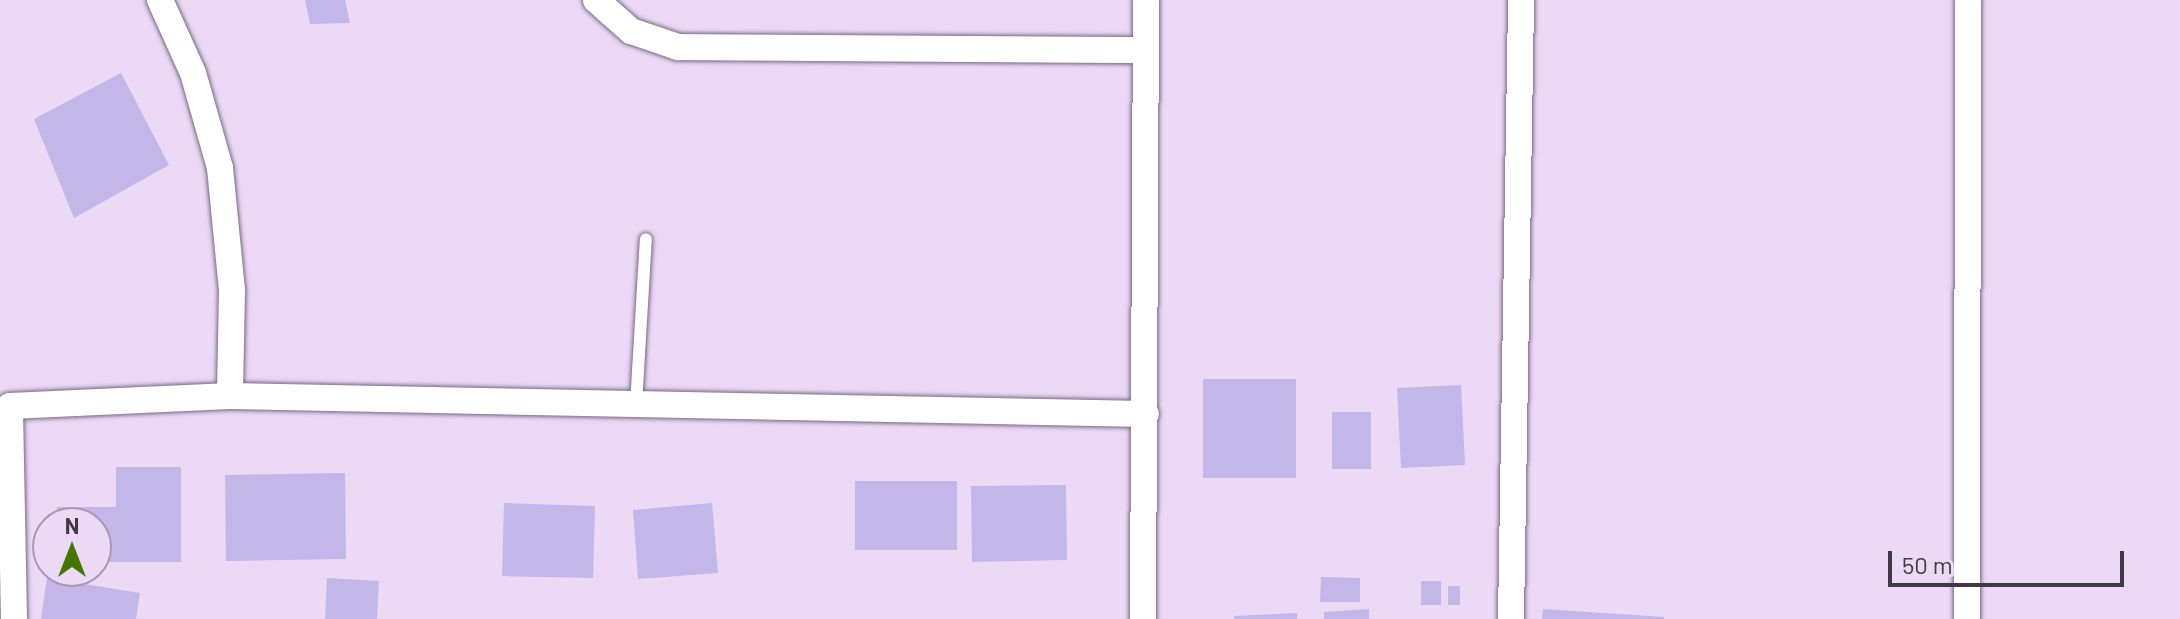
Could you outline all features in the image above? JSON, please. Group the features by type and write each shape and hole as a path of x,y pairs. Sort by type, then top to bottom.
{"street":[{"path":"160,0 193,73 220,168 232,290 230,396"},
{"path":"596,0 631,31 678,47 1145,50"},
{"path":"1143,619 1146,0"},
{"path":"1511,619 1521,0"},
{"path":"1967,619 1968,0"},
{"path":"14,619 5,395 230,396 1146,414"}],"lane":[{"path":"636,405 646,239"}],"building":[{"path":"305,0 345,0 350,23 310,24"},
{"path":"121,73 169,165 74,218 34,119"},
{"path":"1203,379 1296,379 1296,478 1203,478"},
{"path":"1461,385 1465,465 1401,468 1397,388"},
{"path":"1332,412 1371,412 1371,469 1332,469"},
{"path":"116,467 181,467 181,562 112,562 112,507 116,507"},
{"path":"345,473 346,559 226,561 225,475"},
{"path":"855,481 957,481 957,550 855,550"},
{"path":"1066,485 1067,560 972,562 971,486"},
{"path":"504,503 595,506 593,578 502,576"},
{"path":"712,503 718,573 638,579 633,510"},
{"path":"1321,577 1360,578 1360,602 1320,602"},
{"path":"327,578 379,581 377,619 325,619"},
{"path":"1421,581 1441,581 1441,605 1421,605"},
{"path":"1448,586 1460,586 1460,605 1448,605"},
{"path":"46,587 103,587 140,593 136,619 41,619"},
{"path":"1369,609 1369,619 1324,619 1324,612"},
{"path":"1543,609 1664,617 1664,619 1542,619"},
{"path":"1297,613 1297,619 1234,619 1234,616"}]}
